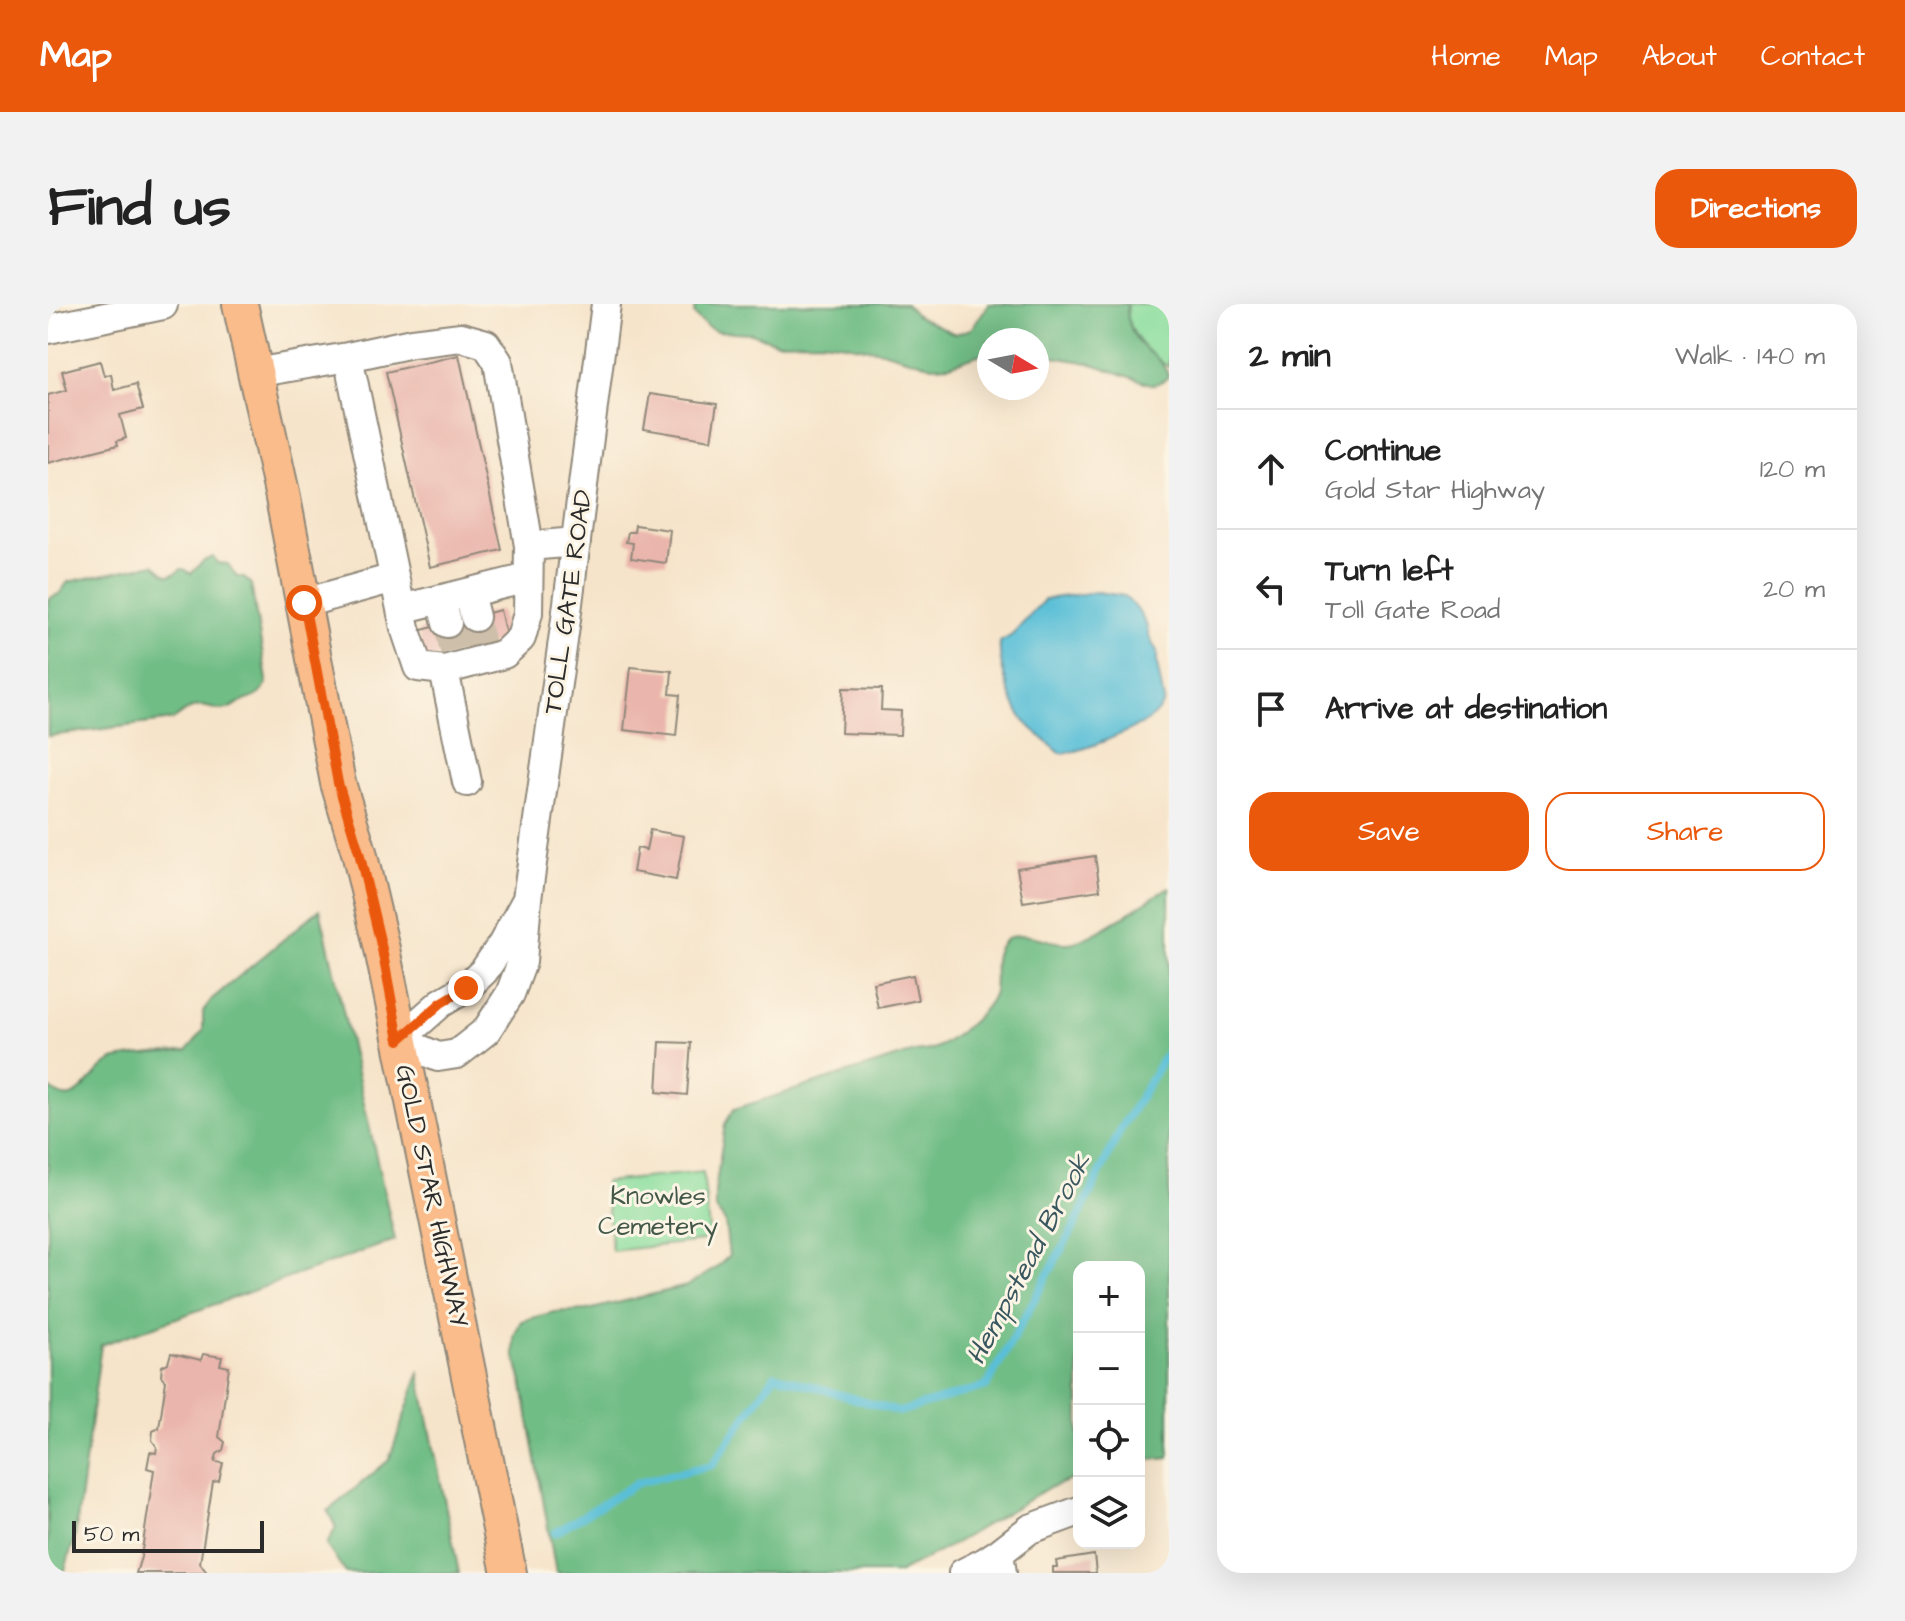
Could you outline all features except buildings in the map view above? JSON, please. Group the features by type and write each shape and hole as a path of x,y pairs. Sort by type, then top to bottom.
{"main road":[{"name":"GOLD STAR HIGHWAY","path":"240,304 282,493 338,783 359,852 382,949 509,1573"}],"street":[{"name":"TOLL GATE ROAD","path":"527,899 484,971 399,1040 438,1057 457,1054 486,1031 510,994 522,962 527,899 606,304"},
{"path":"48,329 163,305"},
{"path":"254,373 412,343 461,337 486,344 498,362 529,546 528,613 521,638 504,654 418,667 405,628 348,357"},
{"path":"529,546 576,542"},
{"path":"304,603 394,578"},
{"path":"401,609 458,608 528,578"},
{"path":"465,659 467,782"},
{"path":"963,1573 985,1562 1000,1563 1030,1529 1073,1513"}],"green space":[{"path":"695,304 906,304 916,315 955,334 971,329 989,304 1128,304 1128,318 1135,337 1163,364 1168,375 1154,385 1089,363 1049,356 1049,328 977,328 977,355 950,365 933,366 882,351 839,343 776,342 751,333 716,331 694,315"},
{"path":"1128,304 1169,304 1169,367 1139,341 1129,323"},
{"path":"213,557 217,563 228,564 237,577 243,577 251,584 267,680 260,694 226,709 193,708 173,720 48,736 48,599 59,594 68,582 154,564 169,575 181,569 191,574 203,561"},
{"path":"1169,887 1169,1458 1145,1460 1145,1261 1073,1261 1073,1479 1048,1488 899,1573 556,1573 523,1386 514,1353 514,1336 521,1321 554,1312 588,1310 687,1286 716,1268 729,1256 725,1222 715,1208 715,1191 725,1124 734,1109 914,1052 931,1050 959,1033 991,999 995,985 996,954 1009,938 1024,935 1067,943 1103,929"},
{"path":"320,909 395,1240 101,1345 75,1537 64,1573 48,1573 48,1089 70,1096 78,1093 108,1063 117,1059 187,1051 203,1031 203,1011 212,999"},
{"name":"Knowles Cemetery","path":"703,1172 710,1240 612,1251 605,1182"},
{"path":"419,1373 459,1573 346,1573 326,1545 336,1528 328,1511 389,1460"}],"water":[{"path":"1097,592 1124,596 1137,609 1157,652 1164,701 1153,716 1130,730 1091,746 1060,753 1031,728 1018,711 1003,671 1000,642 1012,635 1045,599"}],"waterway":[{"name":"Hempstead Brook","path":"555,1533 637,1483 712,1465 775,1375 899,1412 987,1386 1074,1227 1121,1129 1169,1049"}],"tunnel":[{"path":"475,617 481,646"},
{"path":"447,623 455,653"}],"route":[{"path":"304,603 338,783 359,852 399,1040 441,1003 466,988"}]}
